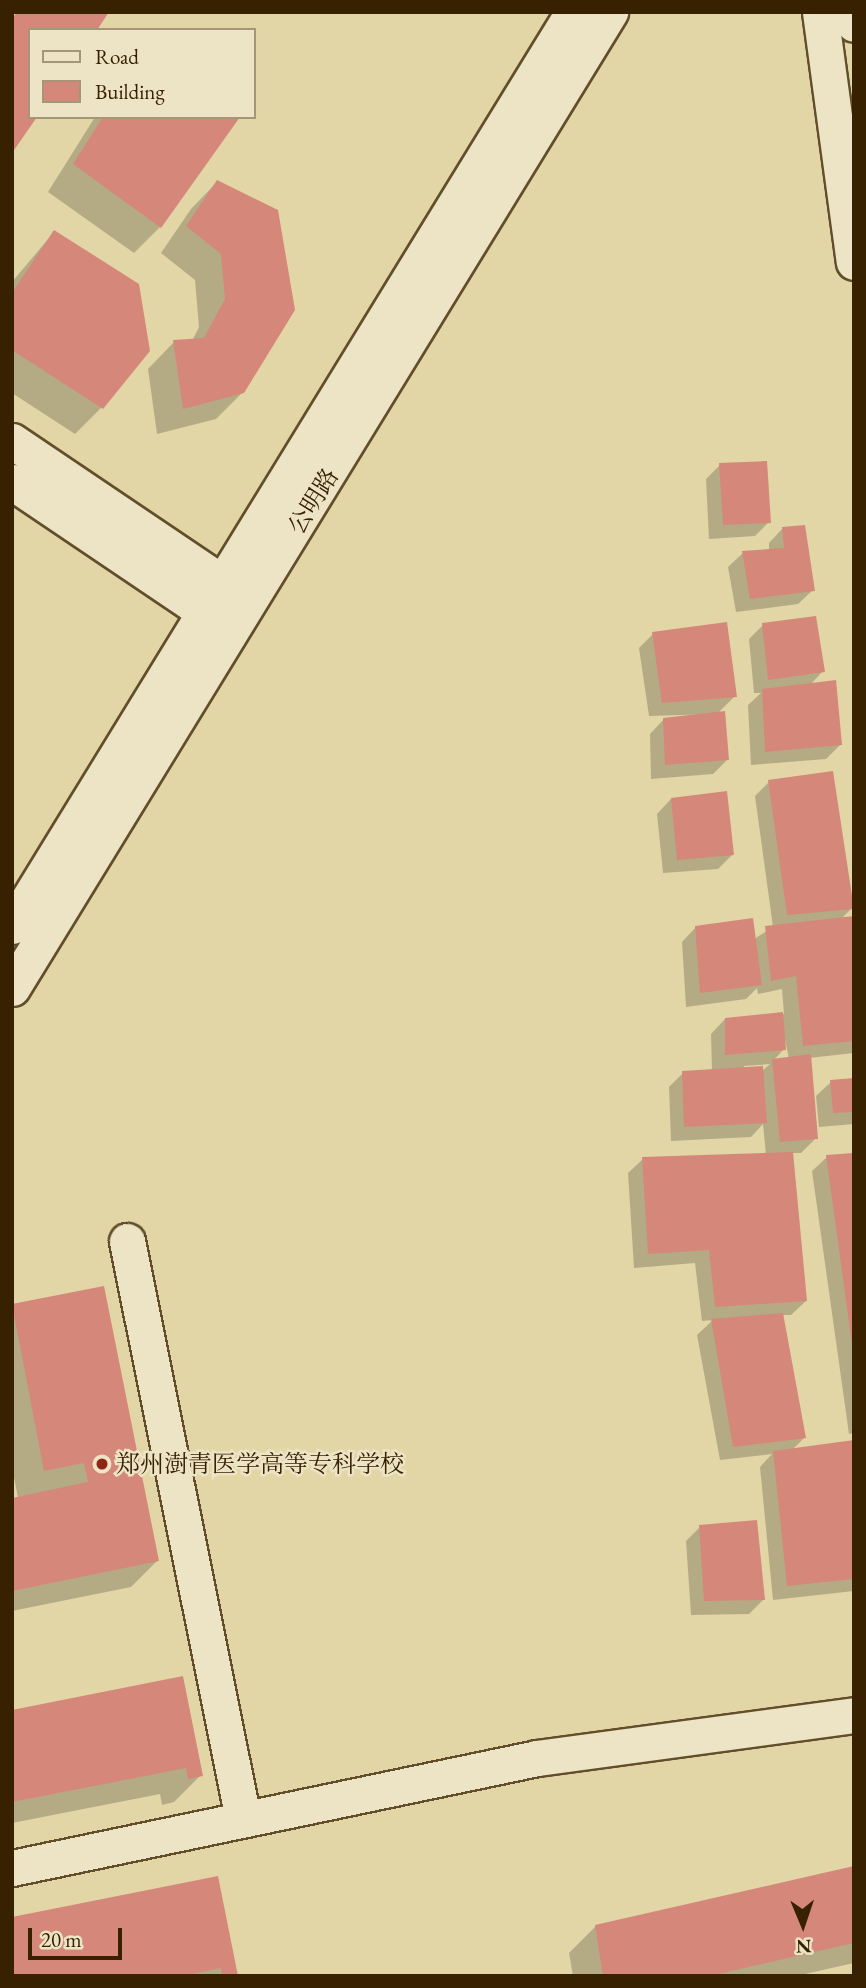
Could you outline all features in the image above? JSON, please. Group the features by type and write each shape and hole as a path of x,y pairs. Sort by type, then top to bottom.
{"street":[{"name":"公明路","path":"12,988 228,607 573,12"},
{"name":"公明路","path":"12,926 228,607 610,12"},
{"path":"833,16 854,262"},
{"path":"12,441 228,607"},
{"path":"12,482 228,607"},
{"path":"127,1241 243,1819"},
{"path":"12,1868 537,1758 854,1715"}],"building":[{"path":"17,12 109,12 98,28 28,28 28,119 36,119 12,153 12,19"},
{"path":"102,119 239,119 161,228 73,164"},
{"path":"217,180 278,210 295,310 244,393 183,409 173,340 204,338 225,299 221,254 186,226"},
{"path":"54,230 139,284 150,351 103,409 12,350 12,293"},
{"path":"767,461 771,523 723,525 719,463"},
{"path":"805,525 815,591 750,599 742,551 784,548 782,527"},
{"path":"816,616 825,672 768,680 762,623"},
{"path":"727,622 737,697 662,703 652,632"},
{"path":"836,680 842,745 765,752 762,689"},
{"path":"725,711 729,760 665,765 663,718"},
{"path":"833,771 854,909 787,915 768,780"},
{"path":"727,791 734,855 677,860 671,798"},
{"path":"854,916 854,1041 803,1046 796,976 771,981 765,926"},
{"path":"753,918 762,985 700,993 695,926"},
{"path":"783,1012 786,1050 725,1055 725,1018"},
{"path":"811,1054 818,1139 780,1142 772,1059"},
{"path":"763,1066 767,1123 684,1127 682,1071"},
{"path":"854,1078 854,1112 833,1113 830,1080"},
{"path":"793,1152 807,1301 715,1307 709,1250 648,1254 642,1157"},
{"path":"854,1153 854,1344 852,1344 826,1155"},
{"path":"104,1286 159,1561 12,1591 12,1498 88,1482 84,1463 44,1471 12,1304"},
{"path":"783,1313 806,1438 733,1447 711,1319"},
{"path":"854,1440 854,1579 787,1586 773,1451"},
{"path":"757,1520 765,1600 704,1601 699,1525"},
{"path":"183,1676 203,1776 188,1779 186,1768 12,1802 12,1710"},
{"path":"854,1866 854,1943 709,1976 603,1976 595,1925"},
{"path":"218,1876 238,1976 222,1976 221,1968 182,1976 12,1976 12,1917"}],"place":[{"name":"郑州澍青医学高等专科学校","path":"102,1464"}]}
